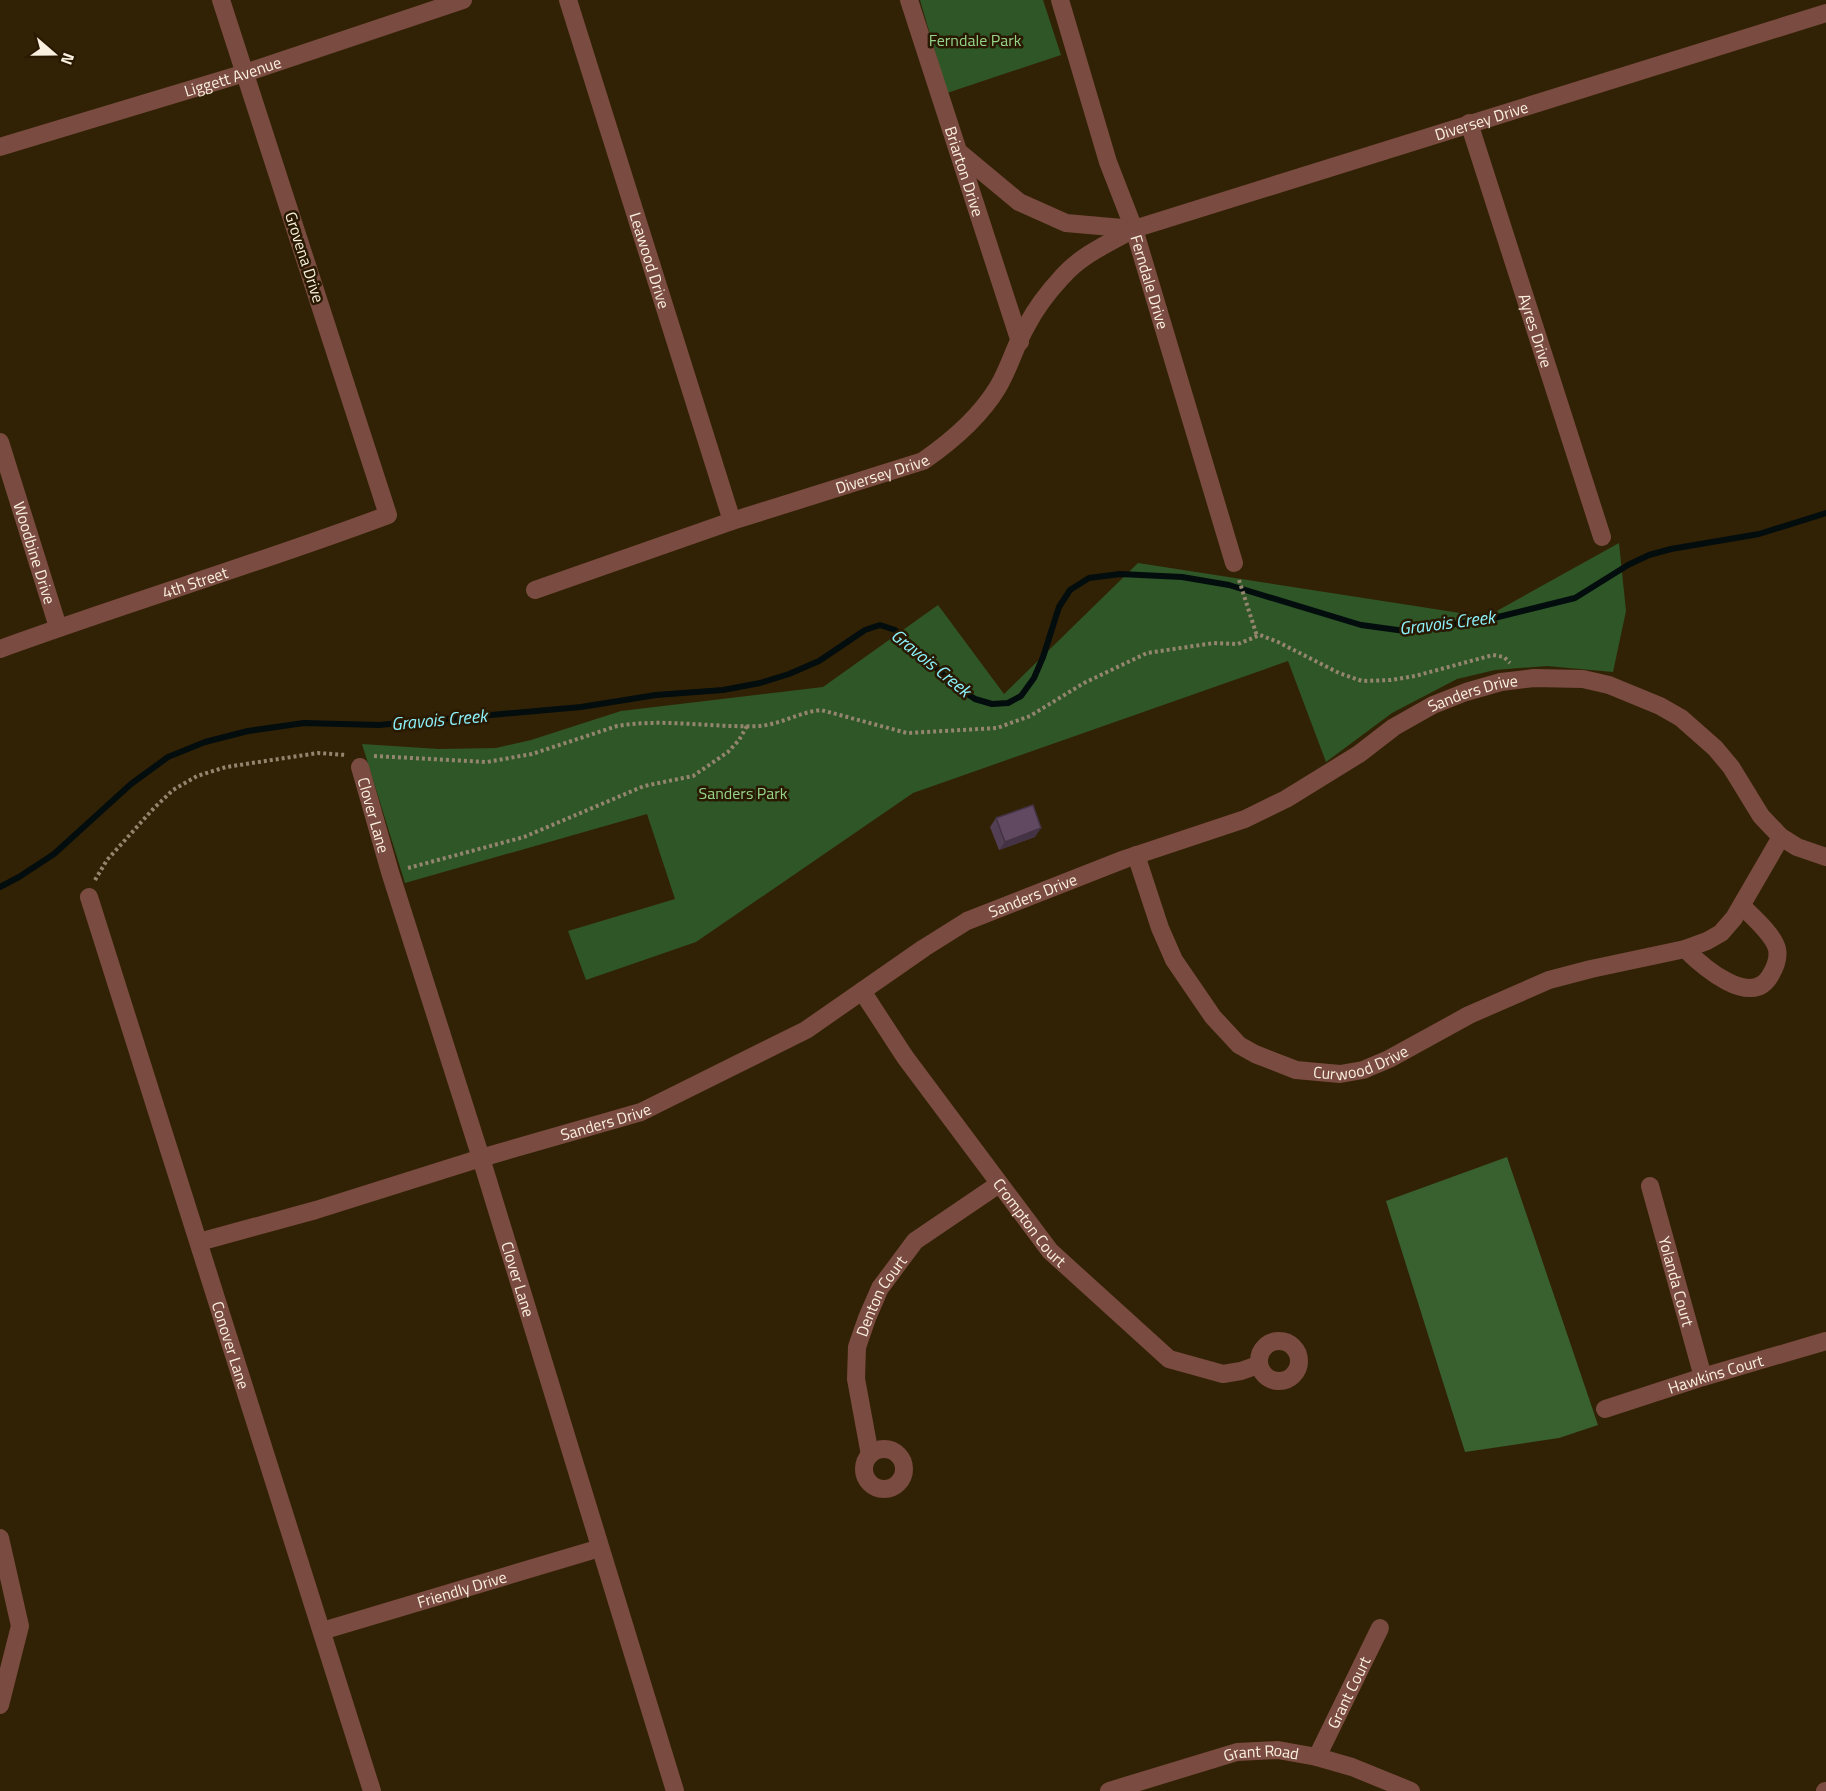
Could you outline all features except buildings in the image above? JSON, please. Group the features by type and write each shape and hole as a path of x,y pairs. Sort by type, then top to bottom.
{"street":[{"name":"Grovena Drive","path":"221,0 388,515"},
{"name":"Liggett Avenue","path":"0,147 245,73 463,0"},
{"name":"Leawood Drive","path":"568,0 732,521"},
{"name":"Briarton Drive","path":"909,0 1020,342"},
{"name":"Ferndale Drive","path":"1060,0 1108,162 1134,229 1235,566"},
{"name":"Diversey Drive","path":"535,590 732,521 923,461 945,446 968,425 997,390 1026,326 1068,270 1095,251 1134,229 1826,13"},
{"name":"Ayres Drive","path":"1469,123 1602,537"},
{"name":"Diversey Drive","path":"960,153 1019,201 1066,223 1134,229"},
{"name":"Woodbine Drive","path":"0,442 58,627"},
{"name":"4th Street","path":"0,649 58,627 388,515"},
{"name":"Sanders Drive","path":"199,1242 316,1210 481,1158 641,1112 806,1030 967,921 1136,855 1245,819 1286,799 1359,754 1394,727 1433,705 1501,682 1524,679 1583,679 1636,695 1681,718 1715,748 1731,767 1761,816 1781,837 1797,847 1826,857"},
{"name":"Clover Lane","path":"362,759 390,872 481,1158 675,1791"},
{"name":"Curwood Drive","path":"1136,855 1160,928 1174,960 1202,1002 1239,1045 1266,1059 1296,1070 1340,1074 1363,1070 1398,1054 1469,1015 1549,980 1685,949 1707,941 1721,933 1742,906 1781,837"},
{"name":"Conover Lane","path":"89,897 372,1791"},
{"path":"1685,949 1725,982 1752,988 1768,979 1777,961 1777,949 1761,925 1742,906"},
{"name":"Crompton Court","path":"862,991 905,1057 1050,1251 1169,1359 1223,1374 1258,1365"},
{"name":"Denton Court","path":"870,1455 856,1379 858,1347 880,1288 915,1241 999,1184"},
{"name":"Yolanda Court","path":"1650,1186 1702,1377"},
{"name":"Hawkins Court","path":"1605,1409 1702,1377 1826,1341"},
{"path":"0,1538 20,1626 0,1705"},
{"name":"Friendly Drive","path":"322,1631 600,1548"},
{"name":"Grant Court","path":"1317,1757 1380,1628"},
{"name":"Grant Road","path":"1109,1791 1237,1752 1278,1750 1317,1757 1352,1767 1411,1791"}],"path":[{"path":"1235,566 1257,636"},
{"path":"89,897 93,884 107,860 154,808 187,781 226,767 261,761 318,753 362,759 487,762 532,754 617,726 701,723 770,725 811,711 821,710 907,733 997,728 1030,716 1084,683 1147,653 1214,643 1238,644 1257,636 1266,636 1339,673 1362,681 1383,681 1415,676 1498,655 1509,661 1524,679"},
{"path":"390,872 524,837 644,786 693,776 728,752 739,740 747,726"}],"green space":[{"name":"Ferndale Park","path":"920,0 1043,0 1061,55 947,93"},
{"name":"Sanders Park","path":"1619,543 1626,611 1613,672 1547,666 1495,670 1457,679 1392,713 1326,762 1288,661 913,793 696,942 586,980 568,931 675,899 647,814 405,883 362,744 439,749 496,748 531,740 621,711 823,687 938,605 1004,694 1138,563 1486,617"},
{"path":"1507,1157 1598,1425 1559,1438 1465,1452 1386,1201"}],"waterway":[{"name":"Gravois Creek","path":"0,887 54,854 131,784 168,757 205,742 248,731 304,723 379,725 581,707 656,695 723,690 760,683 789,674 819,661 865,630 880,625 895,630 957,687 975,699 992,704 1008,703 1021,696 1034,678 1059,607 1070,590 1089,578 1120,574 1182,577 1229,585 1361,625 1405,631 1490,619 1575,598 1628,565 1649,555 1759,534 1826,513"}]}
